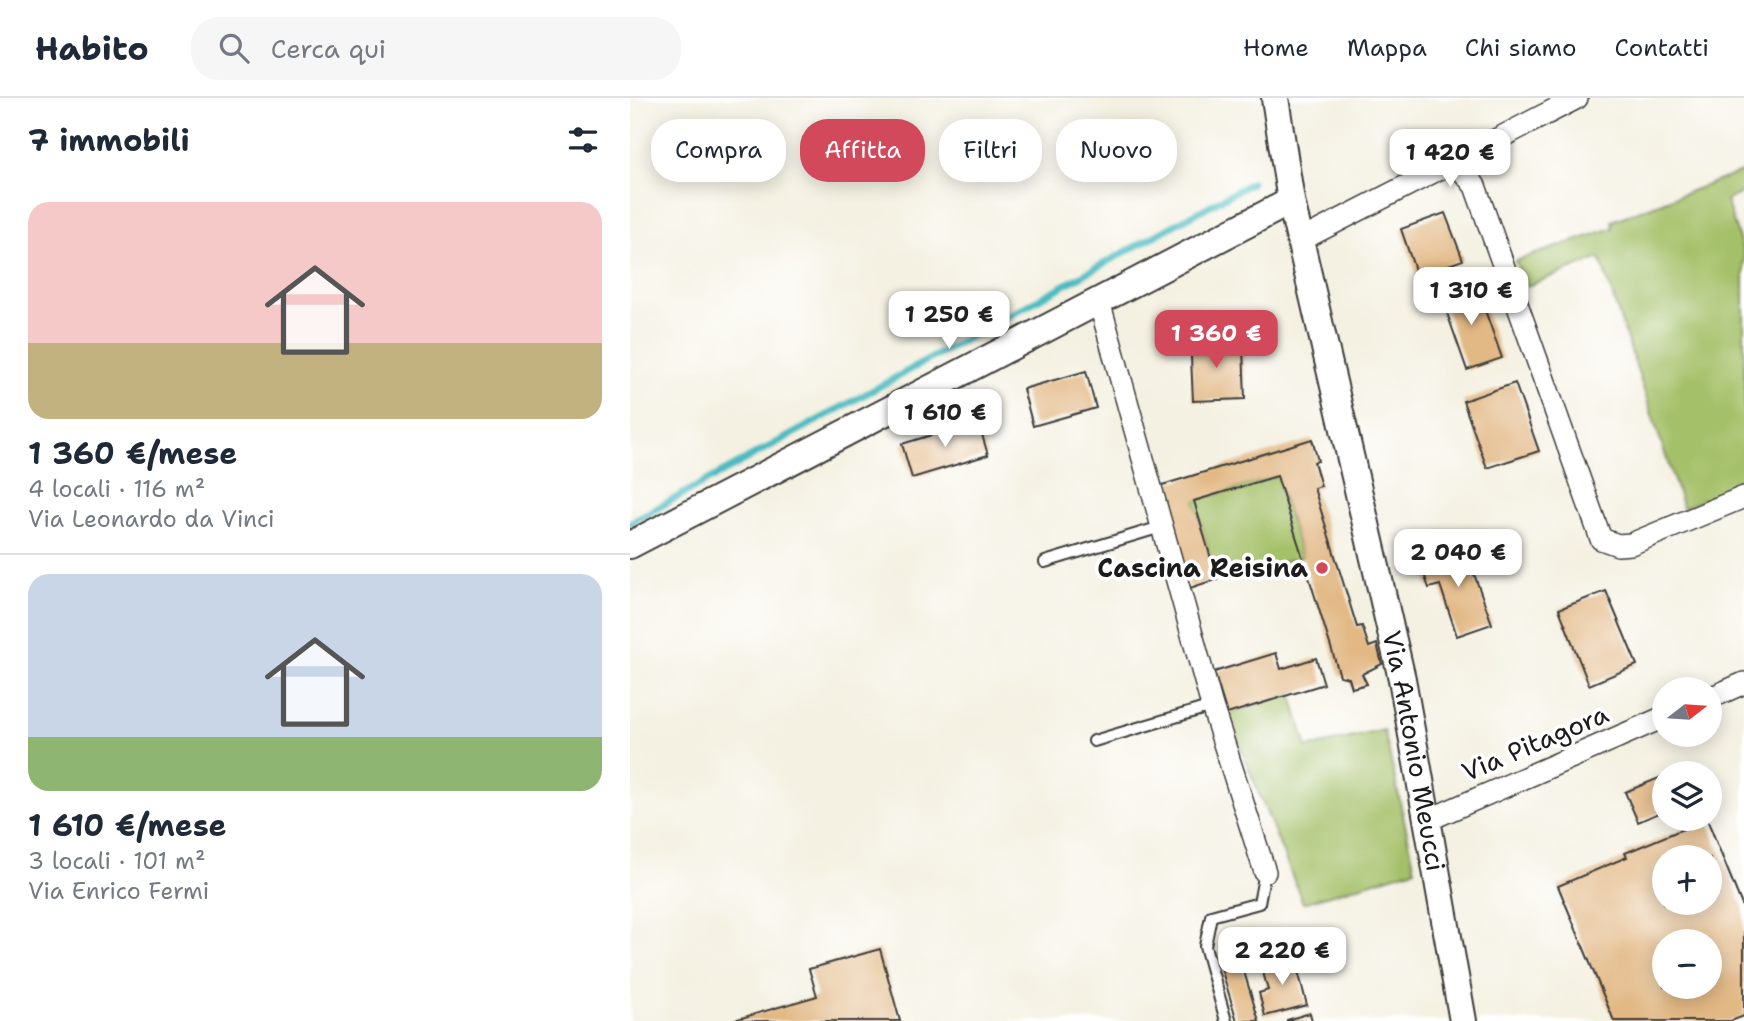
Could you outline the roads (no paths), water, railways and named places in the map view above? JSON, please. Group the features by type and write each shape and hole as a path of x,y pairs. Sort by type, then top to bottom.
{"street":[{"name":"Via Antonio Meucci","path":"1275,98 1291,201 1402,679 1463,1021"},
{"path":"1301,240 1456,163 1577,98"},
{"path":"1456,163 1475,186 1601,539 1618,545 1632,544 1744,497"},
{"path":"630,545 1291,201"},
{"path":"1099,301 1212,706 1265,872"},
{"path":"1722,693 1744,683"},
{"name":"Via Pitagora","path":"1428,820 1652,722"}],"lane":[{"path":"1045,562 1161,527"},
{"path":"1094,741 1212,706"},
{"path":"1226,1021 1205,946 1211,915 1259,903 1265,872"}],"waterway":[{"path":"630,523 1251,183"}],"place":[{"name":"Cascina Reisina","path":"1322,568"}]}
